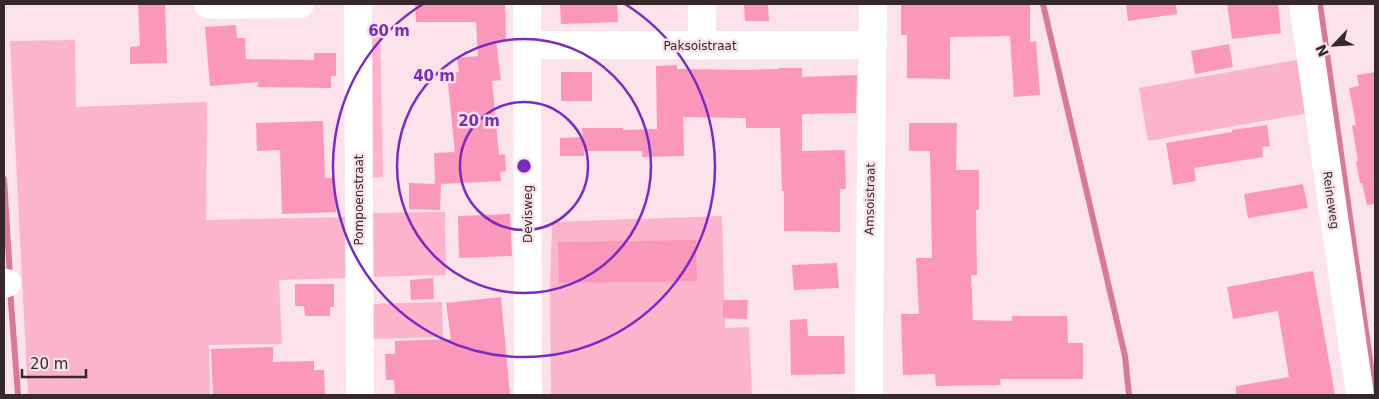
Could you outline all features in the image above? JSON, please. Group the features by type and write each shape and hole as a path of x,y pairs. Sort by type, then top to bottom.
{"street":[{"path":"208,4 300,4"},
{"name":"Pompoenstraat","path":"358,4 360,395"},
{"name":"Devisweg","path":"527,4 528,395"},
{"path":"702,4 702,46"},
{"name":"Amsoistraat","path":"869,395 868,333 873,4"},
{"name":"Reineweg","path":"1303,4 1360,395"},
{"name":"Paksoistraat","path":"527,45 873,46"}],"shaded area":[{"path":"366,23 380,23 383,177 368,178"},
{"path":"75,40 76,107 207,102 206,220 349,217 348,278 279,280 282,344 209,345 210,395 28,395 10,41"},
{"path":"1302,59 1309,113 1148,141 1139,88"},
{"path":"445,212 446,275 368,277 366,213"},
{"path":"722,216 725,328 749,327 752,395 551,395 550,292 552,222"},
{"path":"442,302 443,337 368,339 367,304"}],"building":[{"path":"138,4 165,4 167,63 130,64 130,47 140,46"},
{"path":"415,4 505,4 506,41 496,41 501,80 492,81 499,155 505,154 506,171 500,172 501,181 440,184 440,210 409,209 409,183 435,184 434,153 455,152 447,74 459,72 457,58 478,56 476,22 416,22"},
{"path":"560,4 617,4 618,22 561,24"},
{"path":"744,4 768,4 769,21 745,21"},
{"path":"901,4 1030,4 1030,42 1036,41 1040,95 1014,97 1010,36 950,37 950,79 907,78 907,35 901,35"},
{"path":"1126,4 1176,4 1177,14 1128,21"},
{"path":"1227,4 1278,4 1281,33 1232,39"},
{"path":"236,25 237,38 245,38 246,59 314,60 314,53 336,53 336,76 331,76 331,88 258,87 258,82 210,86 205,27"},
{"path":"1229,44 1233,67 1195,74 1191,51"},
{"path":"677,65 677,69 746,70 802,68 802,77 857,75 856,113 802,114 802,151 845,150 846,189 840,189 840,232 784,231 784,191 782,191 780,128 746,128 746,118 683,117 684,156 642,157 642,151 584,151 584,156 560,156 560,138 583,137 582,128 657,129 656,66"},
{"path":"561,72 592,72 592,101 561,101"},
{"path":"1375,72 1375,204 1367,205 1356,162 1358,161 1352,126 1356,125 1349,88 1359,86 1357,75"},
{"path":"323,121 325,178 335,178 336,212 282,214 280,150 257,151 256,123"},
{"path":"909,123 957,123 956,170 979,170 979,210 976,210 977,275 971,275 973,320 1012,321 1012,316 1067,316 1068,343 1083,343 1083,379 1000,379 1001,385 936,386 935,374 903,375 901,314 919,314 916,258 932,258 930,151 909,151"},
{"path":"1267,125 1270,146 1262,147 1263,157 1194,168 1196,181 1173,185 1166,143"},
{"path":"1303,184 1308,208 1248,218 1244,194"},
{"path":"510,214 512,256 459,258 458,216"},
{"path":"696,240 697,281 559,283 558,242"},
{"path":"837,263 839,288 794,290 792,265"},
{"path":"1313,271 1335,395 1236,395 1236,386 1289,377 1278,311 1233,319 1227,287"},
{"path":"433,278 434,299 411,300 410,280"},
{"path":"295,284 334,284 334,307 330,307 330,316 305,316 304,306 295,306"},
{"path":"501,297 510,395 395,395 394,380 386,380 385,354 395,354 395,341 451,339 446,303"},
{"path":"723,300 748,300 747,319 723,318"},
{"path":"807,319 808,336 844,336 845,374 791,375 790,320"},
{"path":"273,347 273,362 314,361 314,370 324,370 325,395 213,395 211,349"}],"waterway":[{"path":"1043,4 1125,356 1129,395"},
{"path":"1320,4 1375,395"},
{"path":"4,179 10,277"},
{"path":"10,289 18,395"}]}
